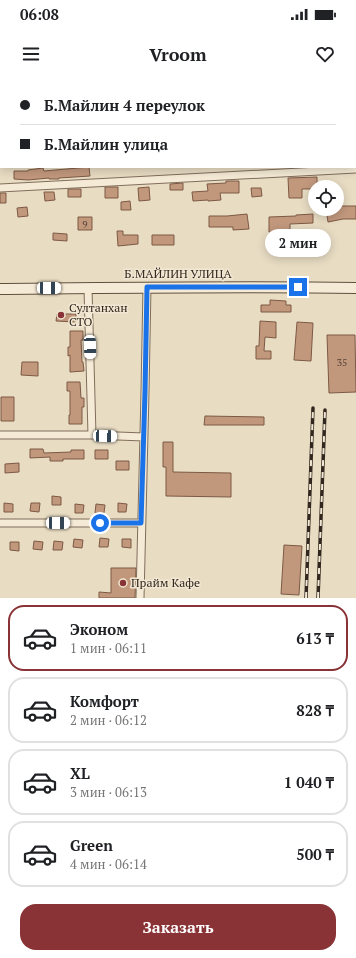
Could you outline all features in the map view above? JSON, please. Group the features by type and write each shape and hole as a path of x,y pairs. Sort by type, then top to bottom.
{"street":[{"path":"0,188 356,169"},
{"path":"140,598 147,287"},
{"name":"Б.МАЙЛИН УЛИЦА","path":"0,289 147,287 356,288"},
{"path":"88,288 92,435"},
{"path":"0,435 144,436"},
{"path":"0,523 141,523"}],"building":[{"path":"43,168 44,171 89,168 90,176 59,179 14,179 14,171 28,171"},
{"path":"317,177 317,180 308,180 308,189 302,189 302,198 289,198 288,178"},
{"path":"226,181 239,181 239,193 220,193 221,200 193,201 192,192 208,191 207,184 226,183"},
{"path":"183,183 183,190 170,190 170,184"},
{"path":"105,187 118,187 118,198 105,198"},
{"path":"149,187 150,200 139,201 138,188"},
{"path":"251,188 261,188 262,196 252,197"},
{"path":"68,189 81,189 81,197 68,197"},
{"path":"44,192 54,192 55,200 45,201"},
{"path":"0,193 6,193 6,203 0,203"},
{"path":"130,201 131,210 121,210 121,202"},
{"path":"344,206 356,206 356,219 343,219 328,222 327,216 344,216"},
{"path":"27,207 28,216 18,217 17,208"},
{"path":"247,214 249,229 233,230 233,227 209,227 209,216"},
{"path":"308,214 308,216 313,216 313,223 290,224 290,232 269,232 269,217"},
{"path":"78,217 92,217 92,230 78,230"},
{"path":"117,231 123,231 123,235 138,235 138,244 118,246"},
{"path":"53,233 67,234 67,241 53,240"},
{"path":"152,235 174,235 174,245 152,245"},
{"path":"270,300 286,301 286,305 291,305 291,312 261,312 261,305 270,305"},
{"path":"57,314 76,314 76,322 56,321"},
{"path":"260,321 276,322 276,338 265,337 264,351 271,351 271,359 256,359 256,346 259,346"},
{"path":"297,322 313,323 311,361 294,360"},
{"path":"70,331 83,331 83,340 81,340 84,371 70,372 70,355 68,356 68,347 70,347"},
{"path":"327,335 355,335 356,392 329,393"},
{"path":"22,362 38,362 38,376 21,375"},
{"path":"67,382 80,382 81,398 84,398 84,407 82,407 82,424 69,424 70,391 67,391"},
{"path":"1,397 14,397 14,421 1,421"},
{"path":"205,416 264,417 264,425 204,425"},
{"path":"163,442 173,442 173,472 231,473 231,497 166,496 166,467 163,467"},
{"path":"30,449 43,449 44,453 84,450 84,459 63,459 63,461 50,461 50,457 30,458"},
{"path":"95,450 108,450 108,459 95,459"},
{"path":"116,461 129,461 129,470 116,470"},
{"path":"19,463 19,472 5,473 5,464"},
{"path":"52,496 61,497 61,505 52,505"},
{"path":"4,503 13,504 13,512 4,512"},
{"path":"31,503 40,503 39,512 30,511"},
{"path":"118,503 127,504 126,512 118,512"},
{"path":"75,504 84,505 83,513 75,513"},
{"path":"96,504 105,505 104,513 95,513"},
{"path":"100,538 109,539 108,547 99,547"},
{"path":"74,539 83,540 82,548 73,547"},
{"path":"122,539 131,539 131,548 122,547"},
{"path":"34,541 43,542 42,550 33,549"},
{"path":"54,541 63,542 62,550 53,550"},
{"path":"10,542 19,542 19,551 10,550"},
{"path":"284,545 302,546 299,595 281,594"},
{"name":"Прайм Кафе","path":"111,568 136,568 135,598 99,598 99,592 111,593"}],"railway":[{"path":"306,598 313,408"},
{"path":"318,598 325,410"}],"place":[{"name":"Султанхан СТО","path":"61,315"},
{"name":"Прайм Кафе","path":"123,583"}],"route":[{"path":"100,523 141,523 147,287 298,287"}]}
